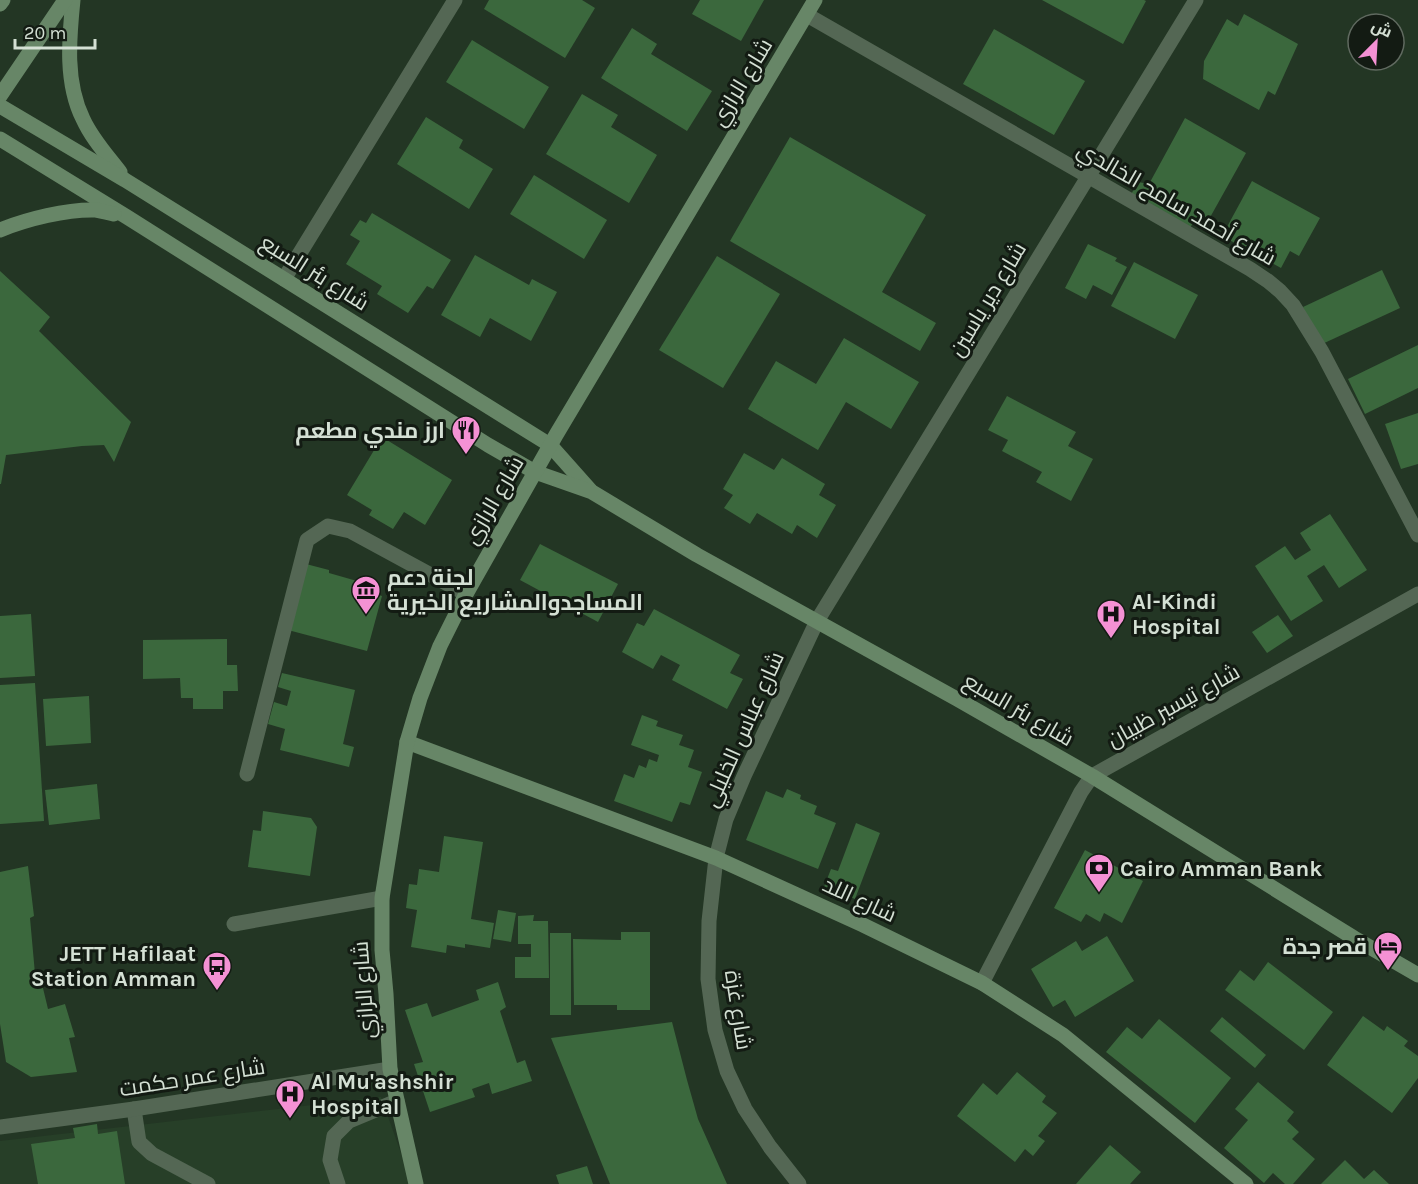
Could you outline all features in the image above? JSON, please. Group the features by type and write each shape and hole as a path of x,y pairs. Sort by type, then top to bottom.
{"street":[{"path":"0,4 3,0"},
{"path":"0,96 65,0"},
{"path":"73,0 70,24 70,66 74,95 82,118 94,140 125,180"},
{"path":"284,279 455,0"},
{"name":"شارع الرازي","path":"417,1184 390,1069 381,898 407,742 420,698 440,646 466,594 550,445 815,0"},
{"name":"شارع دير ياسين","path":"817,621 1196,0"},
{"name":"شارع أحمد سامح الخالدي","path":"807,15 1250,269 1280,291 1293,305 1322,352 1418,535"},
{"name":"شارع بئر السبع","path":"0,106 125,180 550,445 592,492"},
{"name":"شارع بئر السبع","path":"0,139 488,445 535,472 592,492 697,555 1092,776 1418,975"},
{"path":"0,230 33,219 64,213 96,210 127,217"},
{"path":"247,774 307,540 328,526 350,531 466,594"},
{"name":"شارع تيسير ظبيان","path":"982,983 1080,792 1092,776 1418,594"},
{"name":"شارع عباس الخليلي","path":"716,858 726,819 744,776 817,621"},
{"name":"شارع اللد","path":"407,742 716,858 863,925 982,983 1063,1035 1246,1184"},
{"name":"شارع غزة","path":"716,858 709,921 708,979 715,1030 728,1071 745,1109 770,1147 799,1184"},
{"path":"234,924 381,898"},
{"name":"شارع عمر حكمت","path":"0,1127 390,1069"},
{"path":"338,1184 330,1160 334,1136 349,1121 397,1101"},
{"path":"134,1108 139,1142 152,1154 208,1184"}],"shaded area":[{"name":"Al Mu'ashshir Hospital","path":"381,1097 412,1184 0,1184 0,1141"}],"building":[{"path":"489,0 582,0 595,8 565,58 484,9"},
{"path":"700,0 764,0 741,41 692,14"},
{"path":"1042,0 1144,0 1146,1 1123,44"},
{"path":"1244,14 1298,44 1275,95 1268,91 1259,110 1203,79 1204,61 1227,19 1238,26"},
{"path":"632,28 657,44 651,54 712,91 687,131 601,78"},
{"path":"994,29 1085,81 1054,135 963,84"},
{"path":"472,40 549,87 524,129 446,82"},
{"path":"582,94 618,115 611,127 657,155 629,203 546,154"},
{"path":"426,117 463,140 459,148 493,169 469,209 397,164"},
{"path":"1185,118 1246,153 1208,221 1198,215 1188,231 1129,198 1138,182 1149,184"},
{"path":"790,137 926,215 882,292 936,323 920,351 730,241"},
{"path":"534,175 607,220 584,259 510,214"},
{"path":"1252,181 1320,218 1299,256 1290,251 1281,268 1222,236"},
{"path":"372,213 451,260 433,289 427,286 408,313 377,294 382,286 346,264 360,241 350,235 360,220 366,223"},
{"path":"1088,244 1117,258 1115,261 1127,267 1112,295 1093,285 1086,299 1065,288"},
{"path":"475,255 529,285 532,279 557,292 531,341 490,318 480,337 441,315"},
{"path":"717,256 780,294 723,388 659,350"},
{"path":"1134,262 1198,295 1175,339 1111,306"},
{"path":"1382,270 1400,308 1320,345 1303,307"},
{"path":"0,271 50,317 39,331 131,422 114,462 104,445 6,455 0,484"},
{"path":"844,338 919,382 891,429 846,402 818,450 748,409 776,361 816,384"},
{"path":"1418,345 1418,388 1365,414 1348,379"},
{"path":"1007,396 1076,432 1068,446 1093,459 1071,501 1036,482 1042,472 1002,451 1008,440 988,430"},
{"path":"1418,413 1418,464 1401,469 1385,424"},
{"path":"382,437 452,480 425,525 404,512 393,529 369,515 372,510 347,495"},
{"path":"744,453 774,470 782,458 825,484 819,495 836,505 817,538 797,525 792,534 757,513 750,524 724,508 733,495 723,489"},
{"path":"1330,514 1367,570 1339,588 1324,565 1307,576 1323,601 1291,621 1255,566 1285,546 1295,560 1311,550 1300,533"},
{"path":"540,544 618,584 598,622 520,580"},
{"path":"306,564 357,581 355,588 382,596 367,651 288,630"},
{"path":"654,609 740,655 730,673 743,679 727,709 672,680 680,665 661,655 653,669 622,652 637,623 644,626"},
{"path":"31,614 35,676 0,678 0,616"},
{"path":"1278,615 1293,636 1267,653 1252,632"},
{"path":"227,639 227,665 237,665 238,691 223,691 223,709 193,709 193,698 181,698 180,678 143,679 143,640"},
{"path":"282,673 355,690 343,744 354,747 349,767 280,750 285,729 268,724 274,702 287,706 291,691 278,687"},
{"path":"35,683 44,821 0,824 0,685"},
{"path":"89,696 91,743 46,746 43,699"},
{"path":"642,715 658,721 656,726 683,735 679,745 694,750 688,767 702,772 690,805 680,802 672,822 614,801 624,774 634,778 639,765 646,768 649,759 657,762 659,755 631,745"},
{"path":"97,784 100,819 49,825 45,790"},
{"path":"787,789 801,795 800,799 817,806 814,814 836,823 818,869 746,840 766,791 783,798"},
{"path":"263,811 311,818 317,827 310,876 248,867 253,830 261,831"},
{"path":"856,823 880,833 855,899 824,887 831,869 838,871"},
{"path":"444,836 483,842 471,919 494,923 490,948 465,944 465,948 447,945 446,953 411,947 417,910 406,908 409,884 417,885 419,869 439,872"},
{"name":"Cairo Amman Bank","path":"1085,850 1143,881 1122,923 1104,913 1100,922 1086,914 1081,922 1054,908"},
{"path":"28,866 34,916 30,918 36,985 42,984 48,1009 65,1004 75,1037 69,1038 77,1072 31,1077 6,1062 0,1024 0,872"},
{"path":"498,910 516,913 511,942 493,939"},
{"path":"534,915 533,921 548,921 549,978 515,978 515,957 531,957 531,944 518,944 518,916"},
{"path":"621,932 650,932 650,1010 617,1010 617,1005 574,1005 573,939 621,940"},
{"path":"550,933 571,933 571,1015 550,1015"},
{"path":"1107,936 1134,981 1075,1017 1065,1000 1053,1007 1031,969 1076,941 1082,951"},
{"path":"1268,962 1333,1012 1304,1050 1225,990 1240,970 1254,981"},
{"path":"498,982 506,1007 500,1011 517,1063 525,1060 532,1081 492,1094 489,1083 472,1089 475,1097 430,1112 414,1064 423,1062 405,1010 427,1003 432,1017 479,1000 476,990"},
{"path":"1363,1016 1384,1031 1387,1026 1408,1041 1404,1046 1418,1056 1418,1078 1392,1113 1327,1065"},
{"path":"1222,1017 1266,1055 1255,1068 1210,1031"},
{"path":"1159,1019 1231,1078 1195,1123 1106,1052 1127,1027 1142,1039"},
{"path":"672,1022 698,1119 727,1184 610,1184 551,1038"},
{"path":"1017,1072 1046,1096 1042,1102 1057,1113 1038,1136 1045,1141 1033,1156 1025,1149 1015,1162 957,1116 983,1083 997,1095"},
{"path":"1258,1082 1294,1112 1287,1121 1299,1132 1292,1139 1315,1159 1293,1184 1285,1184 1273,1173 1264,1183 1224,1148 1248,1120 1235,1109"},
{"path":"97,1124 98,1134 117,1131 125,1184 38,1184 31,1144 75,1138 73,1128"},
{"path":"1110,1145 1141,1172 1130,1184 1076,1184"},
{"path":"1345,1160 1364,1179 1374,1170 1389,1184 1321,1184"},
{"path":"587,1166 593,1184 559,1184 556,1175"}],"place":[{"name":"ارز مندي مطعم","path":"466,456"},
{"name":"لجنة دعم المساجدوالمشاريع الخيرية","path":"366,616"},
{"name":"Al-Kindi Hospital","path":"1111,640"},
{"name":"Cairo Amman Bank","path":"1099,894"},
{"name":"قصر جدة","path":"1388,972"},
{"name":"JETT Hafilaat Station Amman","path":"217,992"},
{"name":"Al Mu'ashshir Hospital","path":"290,1120"}]}
